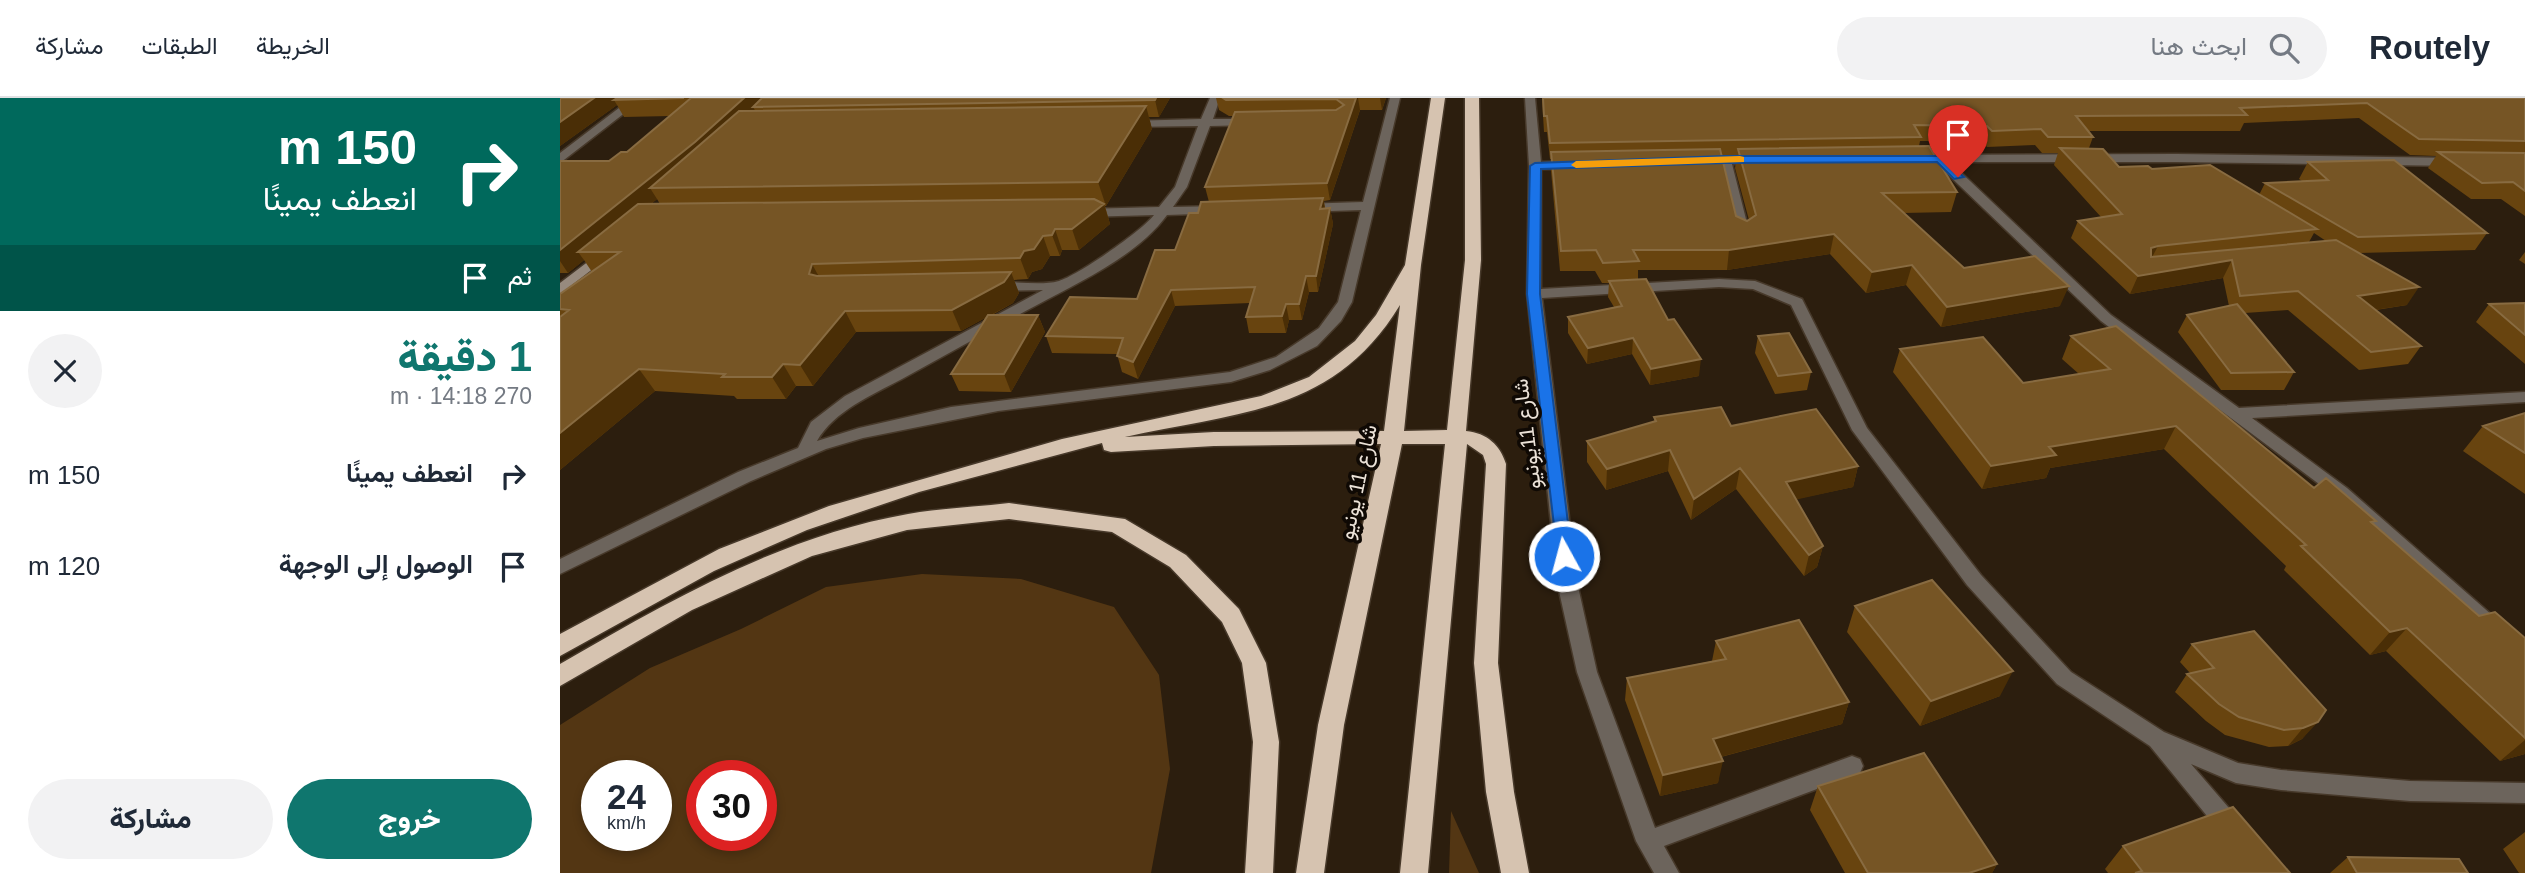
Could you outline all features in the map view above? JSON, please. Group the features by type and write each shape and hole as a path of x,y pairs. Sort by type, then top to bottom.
{"highway":[{"name":"شارع 11 يونيو","path":"1310,873 1331,725 1393,437 1413,265 1438,98"},
{"path":"1414,873 1473,260 1473,98"},
{"path":"560,646 659,589 728,555 795,527 961,472 1237,407 1280,396 1314,382 1363,346 1391,309 1413,265"},
{"path":"1028,455 1162,441 1455,437 1483,443 1492,451 1496,464 1486,663 1500,792 1515,873"},
{"path":"560,677 684,604 768,566 805,550 907,522 1009,511 1117,525 1178,561 1231,616 1254,663 1266,742 1259,873"}],"main road":[{"path":"562,288 618,242"}],"street":[{"path":"560,159 639,98"},
{"path":"809,450 805,446 817,426 851,400 1062,285 1127,246 1165,212 1181,187 1215,98"},
{"path":"560,567 726,486 809,450 857,433 939,414 1017,401 1206,381 1256,370 1278,362 1315,340 1339,315 1370,206 1395,98"},
{"name":"شارع 11يونيو","path":"1530,98 1535,166 1534,294 1567,582 1587,672 1648,841 1667,873"},
{"path":"1109,124 1272,122"},
{"path":"2176,158 2199,172"},
{"path":"1899,159 2176,158 2469,162"},
{"path":"1940,159 2106,318 2341,492 2525,656"},
{"path":"1725,160 1742,235"},
{"path":"1684,161 1778,160"},
{"path":"1535,166 1589,164"},
{"path":"1288,208 1370,206"},
{"path":"1070,213 1233,210"},
{"path":"1534,294 1719,283 1755,285 1797,302 1860,429 1974,580 2064,678 2156,739 2236,773 2281,780 2410,791 2525,793"},
{"path":"979,287 1062,285"},
{"path":"2235,414 2525,397"},
{"path":"2156,739 2252,852"},
{"path":"1648,841 1852,766"}],"shaded area":[{"path":"922,574 1021,579 1114,607 1159,675 1170,769 1151,873 560,873 560,725 650,668 741,629 826,587"},
{"path":"1451,811 1479,873 1449,873"}],"building":[{"path":"560,98 594,98 560,122"},
{"path":"617,98 684,98 614,100"},
{"path":"691,98 744,98 695,142 560,250 560,161 609,161 621,152 627,152"},
{"path":"762,98 1156,98 753,107"},
{"path":"1223,98 1356,98 1327,183 1205,187 1235,112 1336,110 1344,105 1336,99"},
{"path":"1543,98 2525,98 2525,141 2419,139 2367,103 2240,108 2247,115 2076,116 2093,137 2048,137 2041,129 1992,131 1987,126 1914,125 1921,137 1550,143"},
{"path":"1146,106 1098,182 650,188 739,111"},
{"path":"1929,146 1957,192 1882,193 1964,268 2035,256 2069,286 1947,307 1912,265 1872,272 1834,234 1729,250 1633,250 1639,261 1603,263 1596,250 1561,251 1551,152 1720,149 1736,216 1747,221 1756,215 1738,149"},
{"path":"2060,148 2103,149 2119,167 2148,166 2152,169 2210,165 2317,229 2158,246 2151,248 2151,257 2336,240 2419,287 2358,296 2421,346 2371,352 2298,291 2240,296 2232,260 2138,276 2078,221 2122,214"},
{"path":"2438,152 2525,153 2525,191 2513,182 2482,183"},
{"path":"2394,160 2487,233 2358,237 2265,183 2328,180 2308,162"},
{"path":"1323,198 1320,209 1330,208 1316,276 1306,276 1299,304 1286,304 1282,316 1246,317 1255,287 1171,290 1133,362 1117,356 1123,338 1046,336 1070,297 1137,299 1155,250 1175,250 1189,213 1198,213 1201,202"},
{"path":"1094,199 1104,204 1072,229 1055,229 1052,235 1043,236 1034,249 1024,251 1020,258 812,264 809,274 817,276 1011,272 1004,282 952,310 845,311 800,365 783,364 772,377 722,377 725,374 639,369 560,433 560,317 569,310 560,309 560,294 620,252 578,252 638,204"},
{"path":"1646,279 1668,320 1674,319 1701,359 1651,369 1633,338 1588,348 1568,317 1622,306 1609,281"},
{"path":"2525,303 2525,335 2489,304"},
{"path":"2237,304 2294,372 2231,373 2187,315"},
{"path":"988,315 1038,315 1004,374 951,374"},
{"path":"2116,326 2314,488 2326,478 2376,521 2371,522 2479,616 2495,612 2525,638 2525,738 2407,628 2390,632 2301,546 2306,545 2176,426 2049,447 2056,455 1991,466 1900,349 1983,337 2023,383 2110,369 2071,336"},
{"path":"1789,333 1811,372 1778,376 1758,336"},
{"path":"1721,407 1731,426 1816,409 1858,466 1786,482 1823,546 1809,555 1740,468 1694,499 1670,450 1607,469 1587,441 1656,421 1654,417"},
{"path":"2525,413 2525,453 2483,426"},
{"path":"1932,580 2013,671 1931,701 1855,606"},
{"path":"1799,620 1849,702 1713,739 1723,761 1663,775 1627,678 1726,659 1716,641"},
{"path":"2254,631 2326,710 2318,722 2303,728 2284,730 2239,717 2219,704 2187,674 2214,668 2192,644"},
{"path":"1924,753 1997,864 1969,873 1868,873 1818,786"},
{"path":"2233,807 2290,873 2135,873 2142,871 2123,846"},
{"path":"2348,857 2459,859 2468,873 2357,873"}],"slow traffic":[{"path":"1576,165 1740,160"}],"route":[{"path":"1564,556 1534,294 1535,166 1725,160 1940,159 1958,177"}]}
